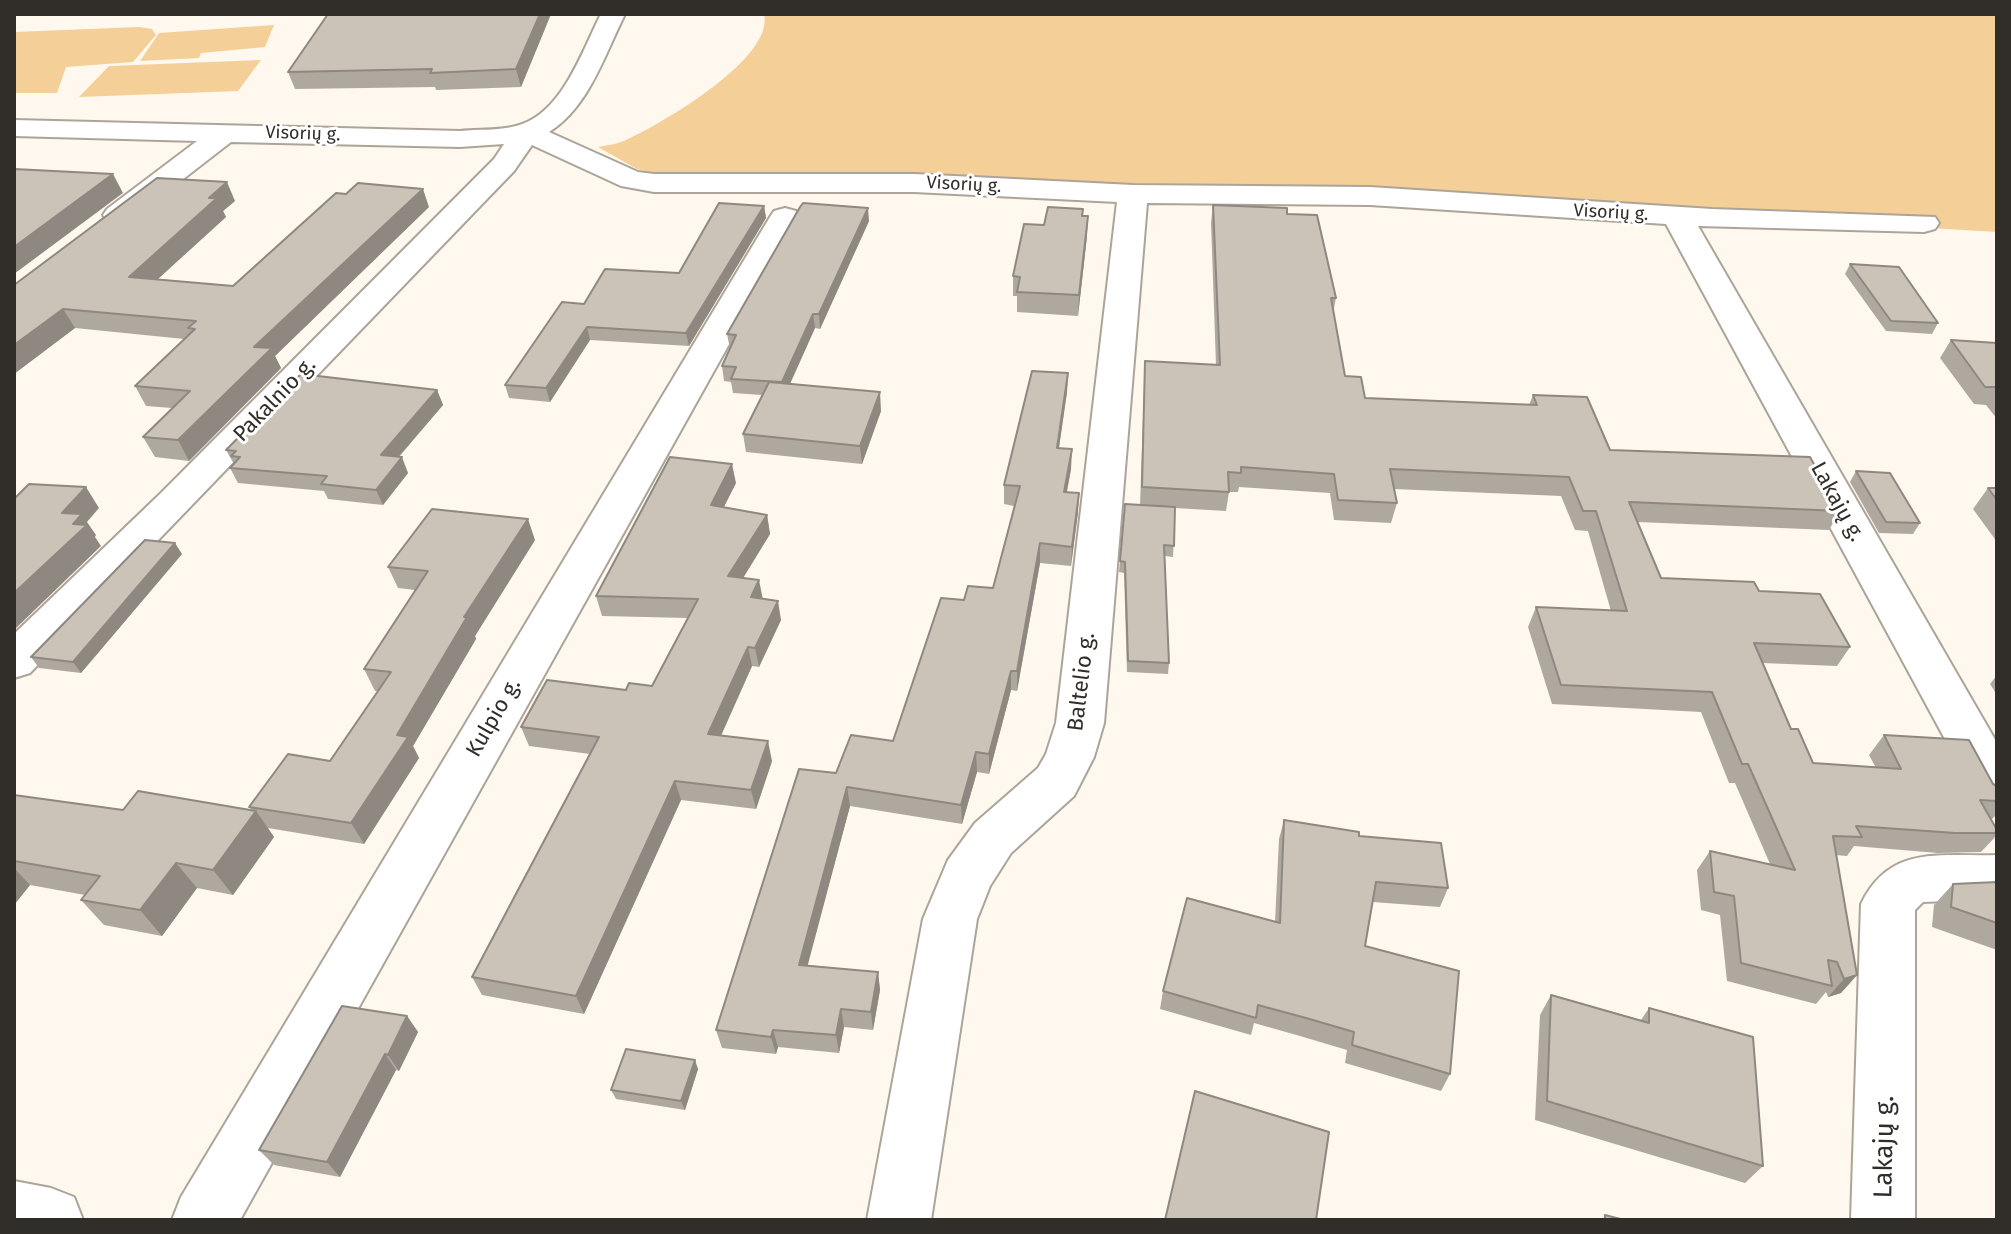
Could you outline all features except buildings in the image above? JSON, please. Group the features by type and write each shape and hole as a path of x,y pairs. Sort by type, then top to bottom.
{"street":[{"path":"527,132 547,123 563,109 613,14"},
{"name":"Visorių g.","path":"14,128 460,139 527,132 631,180 654,183 914,183 1133,194 1370,196 1677,216 1924,223"},
{"path":"101,227 226,132"},
{"name":"Pakalnio g.","path":"14,661 174,503 504,165 527,132"},
{"name":"Baltelio g.","path":"899,1220 950,919 967,876 993,838 1056,782 1070,757 1080,723 1133,194"},
{"name":"Lakajų g.","path":"1677,216 1997,788"},
{"name":"Kulpio g.","path":"204,1220 785,217"},
{"name":"Lakajų g.","path":"1883,1220 1888,904 1901,888 1915,880 1997,877"},
{"path":"14,1213 51,1220"}],"shaded area":[{"path":"764,14 1997,14 1997,232 1163,185 996,179 662,175 637,169 598,147 621,142 644,131 688,104 735,69 752,50 763,31"},
{"path":"274,25 265,47 201,53 199,58 140,61 159,33"},
{"path":"152,29 156,35 133,62 66,67 57,93 14,93 14,32"},
{"path":"261,60 238,91 79,97 109,66"}]}
